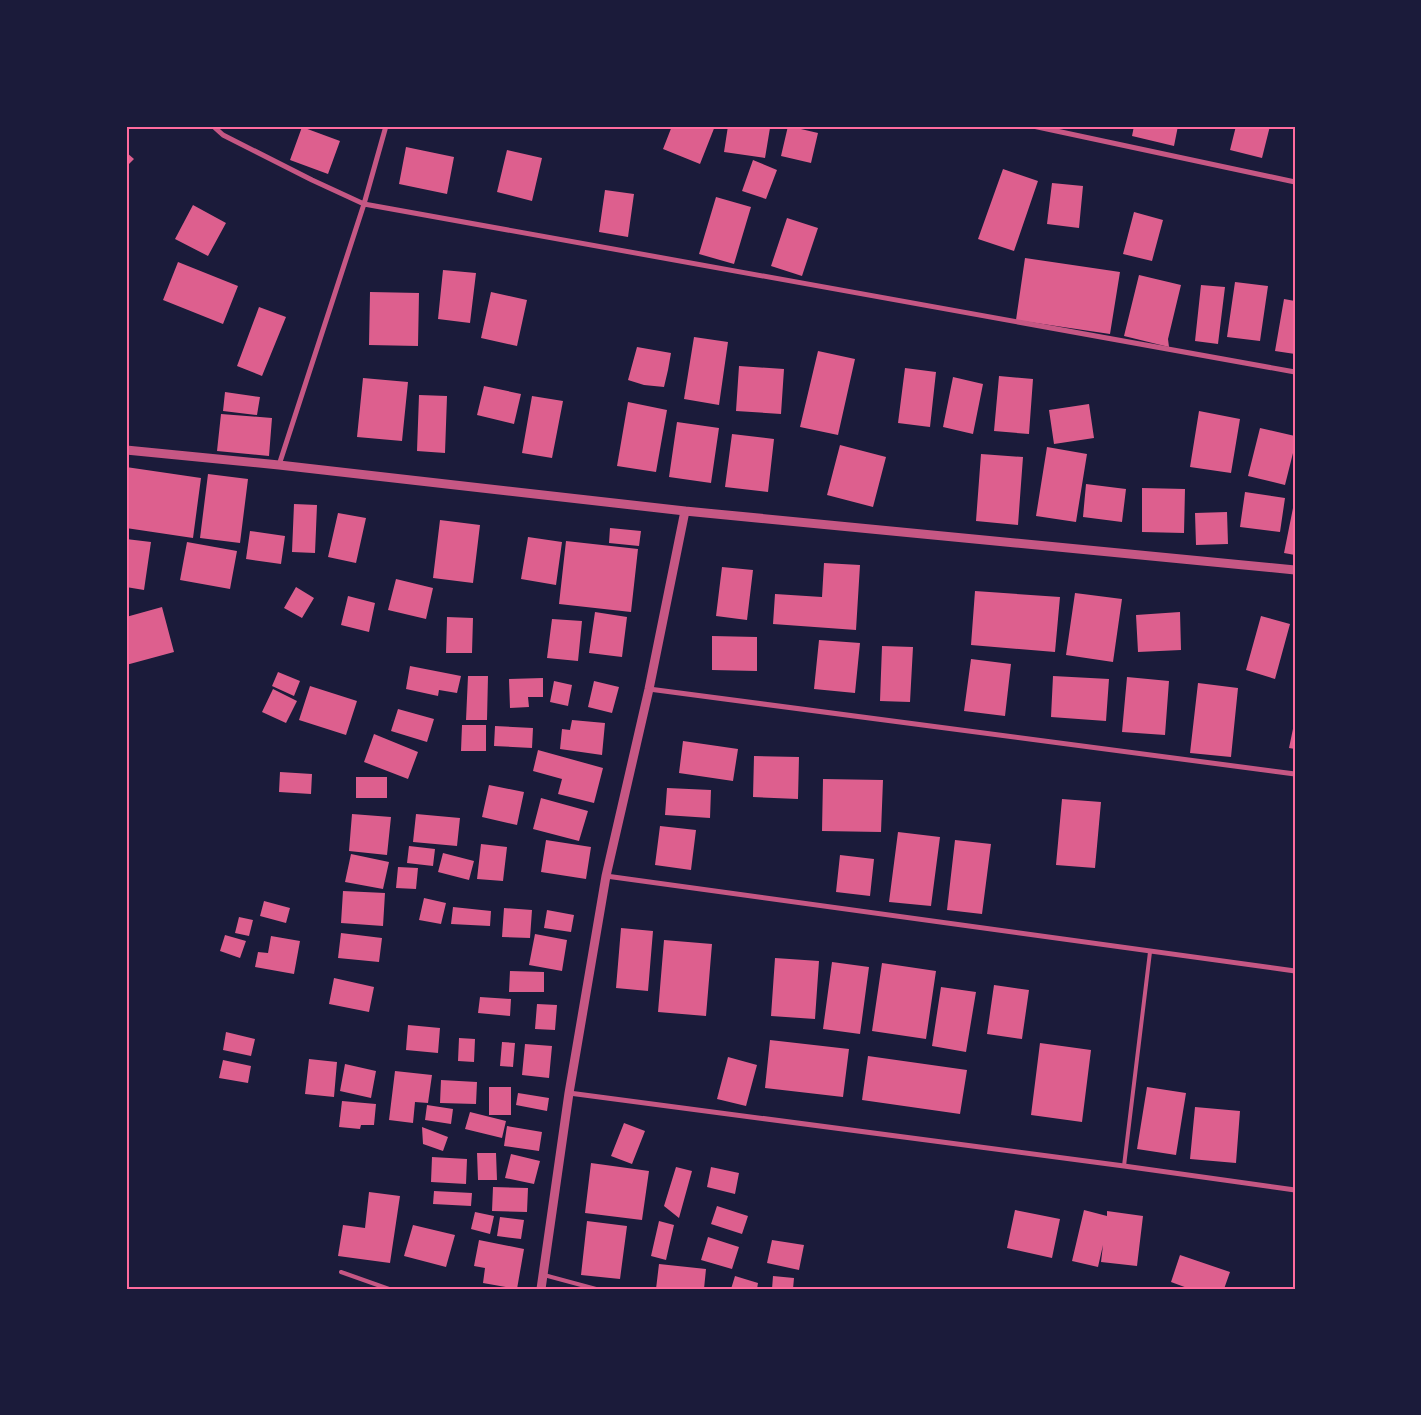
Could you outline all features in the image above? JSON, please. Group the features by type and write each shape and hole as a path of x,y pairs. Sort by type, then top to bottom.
{"street":[{"path":"213,126 224,134 303,176 364,204 1295,372"},
{"path":"279,465 364,204 386,126"},
{"path":"1033,126 1295,182"},
{"path":"126,450 279,465 685,511 1295,570"},
{"path":"541,1289 569,1093 606,876 685,511"},
{"path":"648,689 1295,774"},
{"path":"606,876 1295,971"},
{"path":"569,1093 1295,1190"}],"lane":[{"path":"1124,1166 1150,952"},
{"path":"341,1272 389,1289"},
{"path":"542,1274 596,1289"}],"building":[{"path":"672,126 715,126 700,164 663,149"},
{"path":"728,126 770,128 765,158 724,152"},
{"path":"788,126 818,133 811,163 781,156"},
{"path":"1134,126 1178,126 1174,146 1132,136"},
{"path":"1236,126 1270,126 1262,158 1230,150"},
{"path":"302,127 340,141 328,174 290,160"},
{"path":"406,147 454,157 447,194 399,184"},
{"path":"507,150 542,158 532,201 497,192"},
{"path":"126,152 134,159 126,167"},
{"path":"753,160 777,170 766,199 742,191"},
{"path":"1003,169 1038,181 1014,251 978,239"},
{"path":"1052,183 1083,186 1079,228 1047,224"},
{"path":"605,190 634,194 628,237 599,232"},
{"path":"716,197 751,207 734,264 699,254"},
{"path":"193,205 226,223 208,256 175,239"},
{"path":"1134,212 1163,220 1152,261 1123,254"},
{"path":"787,218 818,228 802,276 771,266"},
{"path":"1025,258 1120,272 1110,334 1016,320"},
{"path":"178,262 238,286 223,324 163,300"},
{"path":"443,270 476,273 470,323 438,319"},
{"path":"1139,275 1181,285 1168,339 1169,347 1124,336"},
{"path":"1235,282 1268,286 1260,341 1227,337"},
{"path":"1201,285 1225,287 1218,344 1195,341"},
{"path":"370,292 419,293 418,346 369,345"},
{"path":"491,292 527,300 517,346 481,338"},
{"path":"1284,299 1295,301 1295,354 1275,351"},
{"path":"259,307 286,317 262,376 237,366"},
{"path":"694,337 728,342 719,405 684,399"},
{"path":"637,347 671,353 664,387 644,385 628,380"},
{"path":"818,351 855,359 838,435 800,427"},
{"path":"739,366 784,369 781,414 736,411"},
{"path":"905,368 936,372 930,427 898,423"},
{"path":"999,376 1033,379 1029,434 994,431"},
{"path":"953,377 983,384 973,434 943,427"},
{"path":"363,378 408,382 402,441 357,437"},
{"path":"484,386 521,394 514,424 477,415"},
{"path":"225,392 260,397 257,415 223,411"},
{"path":"419,395 447,396 445,453 417,451"},
{"path":"532,396 563,401 552,458 522,453"},
{"path":"628,402 667,410 656,472 617,466"},
{"path":"1089,404 1094,438 1054,444 1049,410"},
{"path":"1199,411 1240,419 1231,473 1190,467"},
{"path":"221,414 272,418 269,456 217,451"},
{"path":"677,422 719,428 711,483 669,477"},
{"path":"1260,428 1295,436 1295,445 1285,485 1248,476"},
{"path":"732,434 774,439 768,492 725,487"},
{"path":"840,445 886,457 873,507 827,495"},
{"path":"1047,447 1087,454 1076,522 1036,516"},
{"path":"981,454 1023,457 1018,525 976,521"},
{"path":"126,467 201,478 193,538 126,528"},
{"path":"208,474 248,479 240,543 200,538"},
{"path":"1086,484 1126,489 1122,522 1083,517"},
{"path":"1142,488 1185,489 1184,533 1142,532"},
{"path":"1245,492 1285,498 1280,532 1240,527"},
{"path":"1295,503 1295,555 1284,553"},
{"path":"294,504 317,505 315,553 292,552"},
{"path":"1227,512 1228,544 1196,545 1195,513"},
{"path":"338,513 366,518 356,563 328,557"},
{"path":"440,520 480,525 473,583 433,578"},
{"path":"610,528 641,531 639,546 609,543"},
{"path":"250,531 285,536 281,564 246,559"},
{"path":"528,537 562,542 556,585 521,579"},
{"path":"126,539 151,542 144,590 126,587"},
{"path":"566,541 638,549 631,612 559,604"},
{"path":"187,542 237,551 230,589 180,580"},
{"path":"824,563 860,565 856,630 773,624 775,594 822,597"},
{"path":"722,567 753,570 747,620 716,616"},
{"path":"396,579 433,588 426,619 388,610"},
{"path":"296,587 314,598 302,618 284,608"},
{"path":"975,591 1060,597 1055,652 971,645"},
{"path":"1075,593 1122,599 1113,662 1066,655"},
{"path":"348,596 375,603 369,632 341,625"},
{"path":"162,607 174,652 126,665 126,617"},
{"path":"595,612 627,617 622,657 589,653"},
{"path":"1180,612 1181,650 1138,652 1136,615"},
{"path":"1261,616 1290,624 1275,679 1246,670"},
{"path":"447,617 473,618 472,653 446,653"},
{"path":"552,619 582,621 578,661 547,658"},
{"path":"712,636 757,637 757,671 712,670"},
{"path":"819,640 860,643 855,693 814,689"},
{"path":"882,646 913,647 910,702 880,701"},
{"path":"971,659 1011,664 1005,716 964,711"},
{"path":"410,666 461,676 457,693 439,690 438,696 406,689"},
{"path":"278,672 300,681 294,696 272,686"},
{"path":"468,676 488,676 487,720 466,720"},
{"path":"1053,676 1109,679 1106,721 1051,717"},
{"path":"1127,677 1169,681 1165,735 1122,732"},
{"path":"543,678 543,697 528,697 529,707 510,708 509,679"},
{"path":"554,681 572,685 568,706 550,702"},
{"path":"594,681 619,687 612,713 588,707"},
{"path":"1198,683 1238,688 1231,757 1190,753"},
{"path":"310,686 357,701 346,735 299,720"},
{"path":"273,689 297,701 286,723 262,712"},
{"path":"398,709 434,719 427,742 391,731"},
{"path":"572,720 605,723 602,755 560,749 562,729 570,730"},
{"path":"462,725 486,725 486,751 461,751"},
{"path":"1295,725 1295,749 1289,748"},
{"path":"495,726 533,728 532,748 494,746"},
{"path":"374,734 418,752 408,779 364,762"},
{"path":"683,741 738,749 733,781 679,773"},
{"path":"538,750 603,768 594,803 558,794 562,779 533,771"},
{"path":"754,756 799,757 798,799 753,797"},
{"path":"280,772 312,774 311,794 279,792"},
{"path":"356,777 387,777 387,798 356,798"},
{"path":"823,779 883,780 881,832 822,831"},
{"path":"489,785 524,792 517,825 482,817"},
{"path":"667,788 711,790 710,818 665,815"},
{"path":"541,798 588,811 579,841 533,829"},
{"path":"1062,799 1101,802 1095,868 1056,865"},
{"path":"352,814 391,817 387,855 349,851"},
{"path":"416,814 460,818 457,846 413,842"},
{"path":"660,826 696,830 691,870 655,865"},
{"path":"898,832 940,837 931,906 889,902"},
{"path":"546,840 591,847 586,879 541,872"},
{"path":"955,840 991,844 982,914 947,910"},
{"path":"481,844 507,847 503,881 477,879"},
{"path":"409,846 435,849 433,866 407,863"},
{"path":"443,853 474,861 469,880 438,872"},
{"path":"351,854 389,862 383,889 345,882"},
{"path":"840,855 874,859 870,896 836,892"},
{"path":"398,867 418,868 416,889 396,888"},
{"path":"343,891 385,893 383,926 341,923"},
{"path":"424,898 446,903 441,924 419,920"},
{"path":"264,901 290,908 286,923 260,916"},
{"path":"453,907 491,911 490,926 451,924"},
{"path":"504,908 532,910 530,938 502,937"},
{"path":"547,910 574,915 571,932 544,928"},
{"path":"239,917 253,920 249,936 235,933"},
{"path":"621,928 653,931 648,991 616,988"},
{"path":"341,933 382,938 379,962 338,958"},
{"path":"535,934 567,940 562,971 529,965"},
{"path":"225,935 246,941 240,958 220,951"},
{"path":"271,936 300,941 294,974 255,967 258,952 268,953"},
{"path":"664,940 712,944 706,1016 658,1012"},
{"path":"775,958 819,961 815,1019 771,1016"},
{"path":"832,962 869,967 860,1034 823,1029"},
{"path":"882,963 936,971 926,1039 872,1031"},
{"path":"510,971 544,972 544,992 509,992"},
{"path":"334,978 374,987 369,1012 329,1004"},
{"path":"994,985 1029,990 1022,1039 987,1034"},
{"path":"941,987 976,992 966,1052 932,1046"},
{"path":"480,997 511,999 510,1016 478,1013"},
{"path":"537,1004 557,1005 555,1030 535,1029"},
{"path":"408,1025 440,1028 438,1053 406,1050"},
{"path":"226,1032 255,1039 251,1056 223,1050"},
{"path":"459,1038 475,1039 474,1062 458,1061"},
{"path":"770,1040 849,1049 843,1097 765,1088"},
{"path":"502,1042 515,1043 513,1067 500,1066"},
{"path":"1040,1043 1091,1050 1082,1122 1031,1115"},
{"path":"525,1044 552,1046 549,1078 522,1075"},
{"path":"868,1056 967,1070 960,1114 862,1100"},
{"path":"728,1057 757,1065 746,1106 717,1099"},
{"path":"309,1059 337,1062 334,1097 305,1094"},
{"path":"223,1060 251,1066 248,1083 219,1078"},
{"path":"345,1064 376,1071 371,1098 340,1091"},
{"path":"395,1071 432,1075 428,1103 415,1102 413,1123 389,1120"},
{"path":"441,1080 477,1082 476,1104 440,1103"},
{"path":"489,1087 511,1087 511,1115 489,1115"},
{"path":"1147,1087 1186,1093 1176,1155 1137,1149"},
{"path":"518,1093 549,1098 547,1111 516,1105"},
{"path":"342,1101 376,1104 374,1125 361,1125 360,1129 339,1127"},
{"path":"427,1105 453,1109 451,1124 425,1120"},
{"path":"1195,1107 1240,1111 1236,1163 1190,1159"},
{"path":"470,1112 506,1121 502,1138 465,1129"},
{"path":"624,1123 645,1131 632,1164 611,1156"},
{"path":"507,1126 542,1132 539,1151 504,1146"},
{"path":"422,1127 448,1137 443,1151 423,1144"},
{"path":"477,1153 496,1153 497,1180 478,1180"},
{"path":"511,1154 540,1161 534,1184 505,1178"},
{"path":"432,1157 467,1159 466,1184 431,1182"},
{"path":"591,1163 649,1171 642,1220 585,1213"},
{"path":"676,1167 692,1171 679,1218 664,1206"},
{"path":"711,1167 739,1173 735,1194 707,1187"},
{"path":"493,1187 528,1188 527,1212 492,1211"},
{"path":"434,1191 472,1193 471,1206 433,1204"},
{"path":"369,1192 400,1196 390,1263 338,1256 343,1225 365,1228"},
{"path":"717,1206 748,1216 742,1234 711,1224"},
{"path":"1015,1210 1060,1219 1052,1258 1007,1248"},
{"path":"1084,1210 1107,1216 1107,1211 1143,1216 1137,1266 1101,1262 1103,1245 1098,1267 1072,1261"},
{"path":"475,1212 494,1216 490,1234 471,1229"},
{"path":"500,1217 524,1220 521,1239 497,1236"},
{"path":"587,1221 627,1226 620,1279 581,1275"},
{"path":"659,1221 674,1225 666,1260 651,1256"},
{"path":"413,1225 455,1235 446,1267 404,1256"},
{"path":"708,1237 739,1247 732,1269 701,1260"},
{"path":"479,1240 524,1249 517,1289 483,1283 485,1268 474,1266"},
{"path":"772,1240 804,1245 799,1270 767,1263"},
{"path":"1180,1255 1230,1272 1224,1289 1190,1289 1171,1282"},
{"path":"659,1264 706,1269 704,1289 656,1289"},
{"path":"735,1276 758,1283 757,1289 731,1289"},
{"path":"773,1276 794,1278 793,1289 772,1289"}]}
